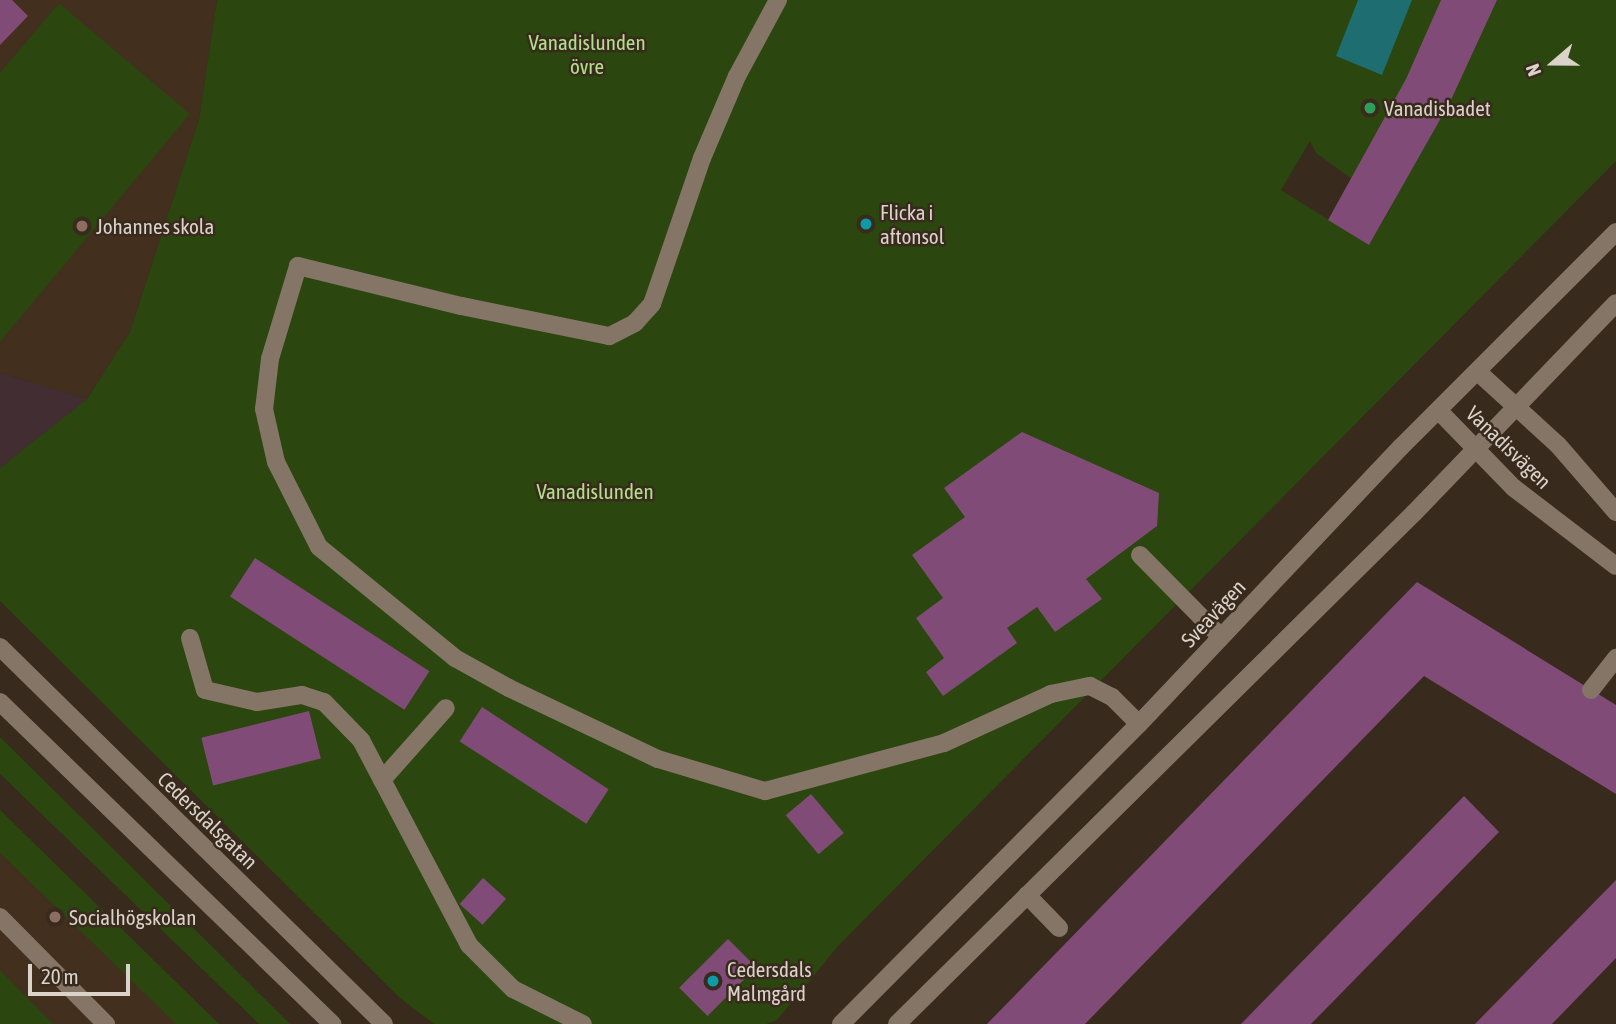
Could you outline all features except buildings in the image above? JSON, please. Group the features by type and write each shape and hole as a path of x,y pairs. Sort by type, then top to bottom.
{"main road":[{"path":"778,0 737,76 702,158 652,304 635,323 609,336 461,306 298,266 270,359 264,409 276,462 319,547 445,650 509,688 658,759 765,791 944,743 1051,694 1090,686 1112,697 1139,724"},
{"name":"Sveavägen","path":"841,1024 1139,724 1439,411 1616,232"},
{"path":"897,1024 1477,448 1616,303"},
{"name":"Vanadisvägen","path":"1478,372 1558,445 1616,512"},
{"name":"Vanadisvägen","path":"1439,411 1514,488 1616,566"},
{"path":"1140,555 1221,637"},
{"path":"190,638 205,690 257,702 302,695 324,702 361,740 469,945 513,989 583,1024"},
{"name":"Cedersdalsgatan","path":"0,647 384,1024"},
{"path":"1591,690 1616,658"},
{"path":"0,702 332,1024"},
{"path":"382,780 446,708"},
{"path":"1027,895 1059,928"},
{"path":"0,917 106,1024"}],"shaded area":[{"name":"Johannes skola","path":"0,0 217,0 199,119 130,332 87,399 0,373"},
{"path":"0,373 87,399 0,468"},
{"name":"Socialhögskolan","path":"0,810 219,1024 0,1024"}],"green space":[{"name":"Vanadislunden","path":"217,0 1616,0 1616,161 839,945 777,1020 766,1024 434,1024 400,998 0,601 0,468 87,399 130,332 199,119","holes":["1310,141 1316,153 1391,207 1369,245 1281,190"]},
{"path":"59,3 190,114 0,342 0,73"},
{"path":"0,737 290,1024 259,1024 0,774"},
{"path":"0,810 219,1024 176,1024 0,853"},
{"path":"0,970 53,1024 0,1024"}],"water":[{"path":"1358,0 1412,0 1382,75 1336,56"}],"place":[{"name":"Vanadisbadet","path":"1370,108"},
{"name":"Flicka i aftonsol","path":"866,224"},
{"name":"Johannes skola","path":"82,226"},
{"name":"Socialhögskolan","path":"55,917"},
{"name":"Cedersdals Malmgård","path":"713,981"}],"park label":[{"name":"Vanadislunden övre","path":"587,54"}]}
